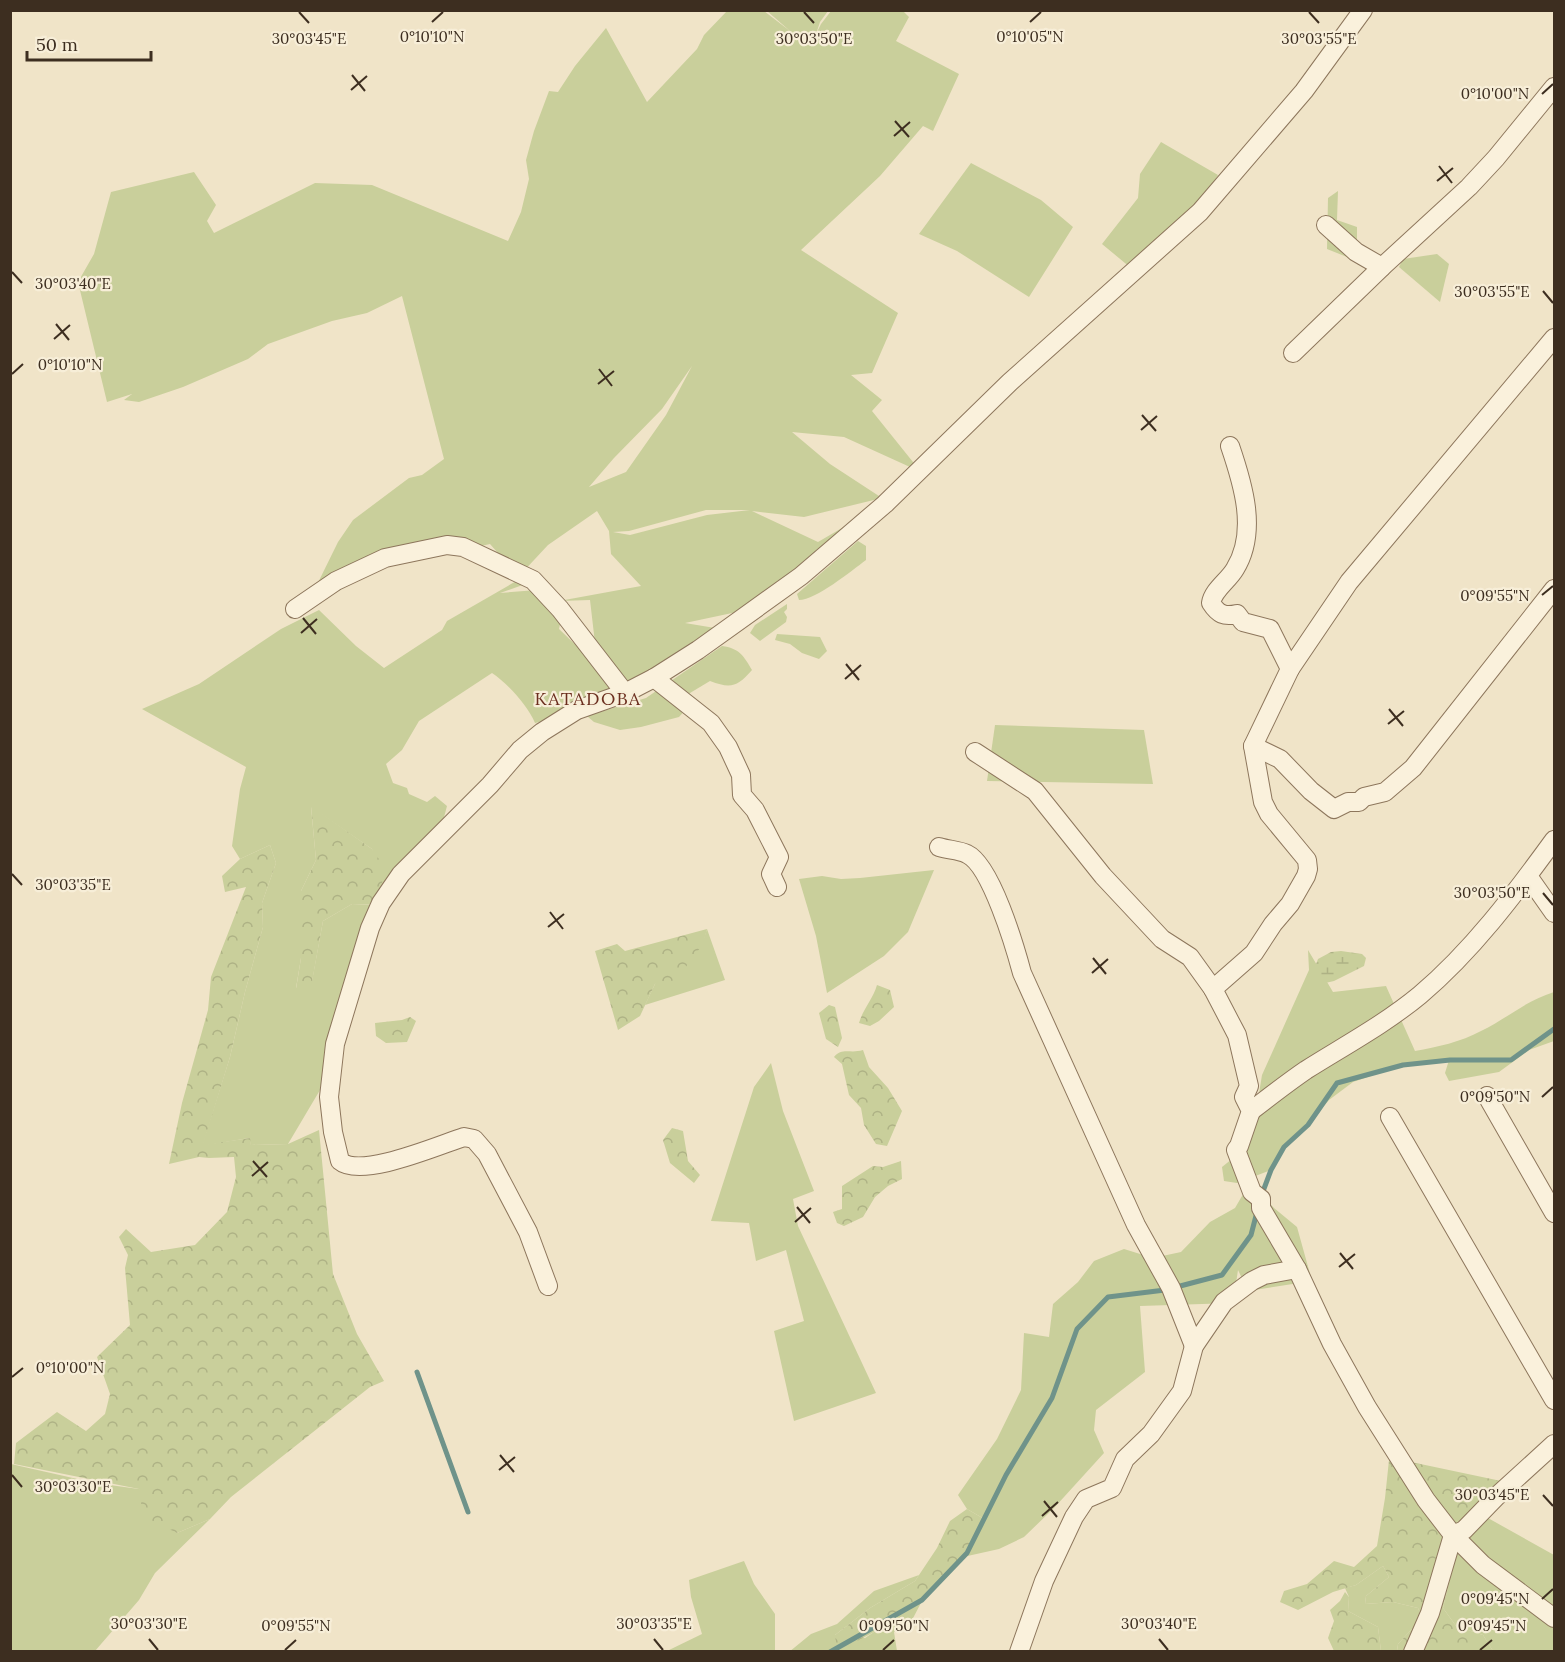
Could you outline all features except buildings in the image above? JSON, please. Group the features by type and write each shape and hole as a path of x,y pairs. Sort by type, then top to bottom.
{"street":[{"path":"548,1286 528,1232 487,1154 474,1139 464,1137 386,1163 354,1167 341,1163 336,1148 330,1108 330,1073 335,1044 370,928 381,903 401,874 490,785 520,750 542,732 572,712 625,693 654,678 732,628 801,576 885,504 1010,382 1188,225 1218,194 1304,91 1364,10"},
{"path":"1293,353 1469,187 1554,87"},
{"path":"1326,225 1356,252 1382,267"},
{"path":"1213,989 1254,952 1300,889 1308,869 1306,860 1269,814 1263,802 1253,746 1290,669 1349,582 1554,338"},
{"path":"1230,446 1243,487 1246,536 1237,567 1213,595 1211,605 1226,616 1237,614 1244,622 1270,629 1290,669"},
{"path":"295,609 336,581 385,558 447,545 463,547 533,580 560,609 625,693"},
{"path":"1253,746 1280,759 1311,791 1334,809 1348,802 1359,802 1364,797 1385,792 1413,768 1554,589"},
{"path":"654,678 711,723 728,747 741,775 742,795 755,810 779,857 771,874 777,887"},
{"path":"975,752 1035,791 1103,876 1162,939 1190,957 1213,989 1236,1035 1249,1086 1244,1097 1251,1111"},
{"path":"1554,840 1497,915 1420,995 1360,1038 1304,1072 1251,1111 1236,1150 1252,1192 1261,1199 1261,1208 1297,1269 1332,1344 1367,1407 1416,1485 1454,1535 1492,1573 1554,1618"},
{"path":"939,848 968,854 989,881 1012,935 1022,973 1136,1225 1171,1288 1194,1346"},
{"path":"1528,876 1554,913"},
{"path":"1487,1096 1554,1213"},
{"path":"1390,1117 1554,1400"},
{"path":"1018,1652 1044,1581 1074,1517 1086,1499 1112,1488 1125,1459 1165,1417 1182,1391 1194,1346 1224,1302 1237,1290 1264,1275 1297,1269"},
{"path":"1413,1652 1430,1613 1454,1535 1464,1530 1554,1444"}],"green space":[{"path":"727,11 764,11 790,31 767,11 828,11 820,22 816,34 831,11 903,11 909,17 896,41 959,74 933,131 923,126 880,176 801,250 898,313 872,373 851,375 882,400 872,411 921,472 844,437 792,432 830,464 882,498 804,517 752,511 818,542 890,500 765,606 685,623 733,631 551,719 535,723 516,695 492,673 419,721 402,750 386,764 393,783 407,788 409,794 427,802 435,796 447,806 443,821 453,835 395,871 384,897 372,849 311,807 316,860 301,891 301,958 296,988 312,981 323,921 352,904 376,905 354,949 332,1026 320,1090 288,1144 251,1145 249,1138 202,1146 230,1057 263,927 262,903 276,863 270,845 240,859 232,846 240,789 246,767 142,709 199,684 281,629 319,610 356,646 384,668 442,630 447,621 525,576 531,582 500,593 537,590 563,610 559,629 606,674 595,643 590,600 559,601 641,586 611,554 609,531 597,511 548,545 521,574 490,544 380,568 300,612 309,601 338,542 353,520 409,478 422,475 444,459 402,296 367,313 332,321 268,344 248,359 183,387 139,402 124,400 132,394 107,402 78,282 94,254 111,192 194,172 216,205 207,221 214,233 315,183 372,185 508,241 521,212 529,179 526,160 549,91 558,92 575,66 606,28 647,102 697,49 704,35","holes":["692,366 666,415 626,472 589,487 662,409","706,510 750,510 707,515 630,535 613,532 629,531"]},
{"path":"1161,142 1218,175 1196,214 1131,268 1102,244 1138,198 1140,174"},
{"path":"971,163 1041,200 1073,227 1029,297 957,251 919,234"},
{"path":"1338,191 1337,220 1357,227 1357,261 1327,249 1328,198"},
{"path":"1437,254 1449,264 1440,302 1399,267 1403,259"},
{"path":"858,541 866,546 866,560 824,590 799,600 797,594"},
{"path":"787,604 784,612 787,617 786,622 760,641 750,633 755,625"},
{"path":"777,634 820,637 827,651 819,659 802,653 790,644 775,640"},
{"path":"722,646 740,654 752,670 733,685 710,681 685,696 688,707 679,717 620,730 594,722 587,716 646,698"},
{"path":"995,725 1144,730 1153,784 987,781"},
{"path":"311,806 372,849 385,868 381,887 384,905 352,904 323,921 312,982 296,989 301,958 301,891 316,860"},
{"path":"270,845 276,863 262,903 263,927 230,1057 203,1145 250,1138 251,1145 288,1144 319,1130 333,1274 357,1334 384,1381 370,1387 231,1497 210,1519 177,1533 143,1516 139,1489 14,1464 16,1443 57,1412 86,1431 105,1414 110,1394 97,1357 130,1325 125,1268 128,1255 119,1237 126,1229 151,1252 195,1245 227,1212 236,1177 234,1157 199,1157 169,1164 182,1103 208,1010 211,977 246,887 225,892 222,876 240,859"},
{"path":"934,870 908,932 884,956 827,993 816,936 799,879 822,876 841,879 860,878"},
{"path":"707,929 725,980 645,1005 655,984 702,944"},
{"path":"707,929 703,944 676,980 655,984 640,1016 618,1030 595,951 617,944 625,951"},
{"path":"1308,950 1333,992 1386,986 1415,1051 1449,1044 1473,1035 1534,1000 1554,992 1554,1041 1529,1050 1499,1072 1449,1081 1445,1073 1449,1060 1403,1065 1353,1082 1329,1100 1308,1125 1284,1147 1271,1170 1237,1183 1224,1181 1222,1167 1242,1151 1255,1118 1262,1075 1309,970"},
{"path":"1331,952 1362,954 1366,958 1364,966 1334,981 1321,984 1312,975 1318,959"},
{"path":"877,985 890,990 894,1007 870,1026 859,1023 873,995"},
{"path":"829,1005 835,1007 842,1038 838,1047 826,1039 819,1013"},
{"path":"410,1017 416,1021 407,1042 386,1043 376,1036 375,1023"},
{"path":"863,1050 869,1067 888,1088 902,1111 887,1146 876,1144 864,1125 861,1108 849,1095 842,1064 834,1057 843,1051"},
{"path":"771,1063 783,1111 814,1191 793,1199 798,1226 876,1393 794,1421 774,1331 804,1321 786,1250 756,1261 749,1223 711,1221 754,1087"},
{"path":"672,1128 683,1131 688,1161 700,1175 694,1183 670,1163 663,1140"},
{"path":"901,1161 902,1179 888,1186 875,1197 863,1217 844,1226 837,1223 833,1212 842,1209 842,1186 873,1166 883,1167"},
{"path":"1253,1186 1297,1227 1312,1281 1248,1291 1238,1270 1233,1303 1140,1306 1145,1372 1096,1410 1094,1430 1104,1453 1024,1537 999,1549 963,1557 986,1520 967,1509 958,1495 997,1439 1021,1390 1024,1333 1049,1337 1053,1304 1078,1282 1094,1261 1124,1249 1153,1258 1181,1252 1210,1222 1235,1208 1242,1196"},
{"path":"1389,1460 1411,1462 1501,1481 1465,1532 1455,1557 1443,1608 1456,1626 1483,1635 1493,1651 1397,1651 1398,1644 1422,1618 1418,1608 1393,1602 1365,1604 1366,1596 1389,1577 1383,1566 1356,1585 1333,1592 1298,1610 1280,1602 1284,1591 1307,1584 1334,1561 1354,1567 1377,1546"},
{"path":"11,1464 95,1483 139,1489 177,1533 210,1519 155,1573 139,1600 95,1651 11,1652"},
{"path":"967,1509 986,1520 967,1552 951,1572 922,1599 889,1623 837,1651 835,1635 870,1608 915,1581 937,1548 950,1521"},
{"path":"1479,1513 1554,1555 1554,1651 1493,1651 1483,1635 1456,1626 1443,1608 1455,1557 1458,1553 1456,1551"},
{"path":"744,1561 754,1584 775,1614 775,1651 667,1651 702,1634 691,1597 689,1580"},
{"path":"1383,1566 1389,1577 1366,1596 1365,1604 1393,1602 1418,1608 1422,1618 1398,1644 1397,1651 1381,1651 1378,1627 1348,1611 1349,1597 1345,1588 1356,1585"},
{"path":"919,1575 915,1581 870,1608 835,1635 865,1638 923,1599 911,1622 894,1632 897,1651 789,1652 811,1634 837,1624 874,1591"},
{"path":"1345,1592 1349,1597 1348,1611 1378,1627 1381,1651 1334,1651 1328,1638 1334,1621 1330,1610 1340,1601"}],"waterway":[{"path":"1262,1194 1271,1170 1284,1147 1308,1125 1337,1083 1403,1065 1450,1060 1511,1060 1554,1029"},
{"path":"830,1652 922,1600 967,1553 1006,1475 1052,1398 1077,1329 1108,1297 1165,1290 1222,1275 1251,1235 1257,1212"},
{"path":"417,1372 468,1512"}],"district":[{"name":"KATADOBA","path":"588,699"}]}
